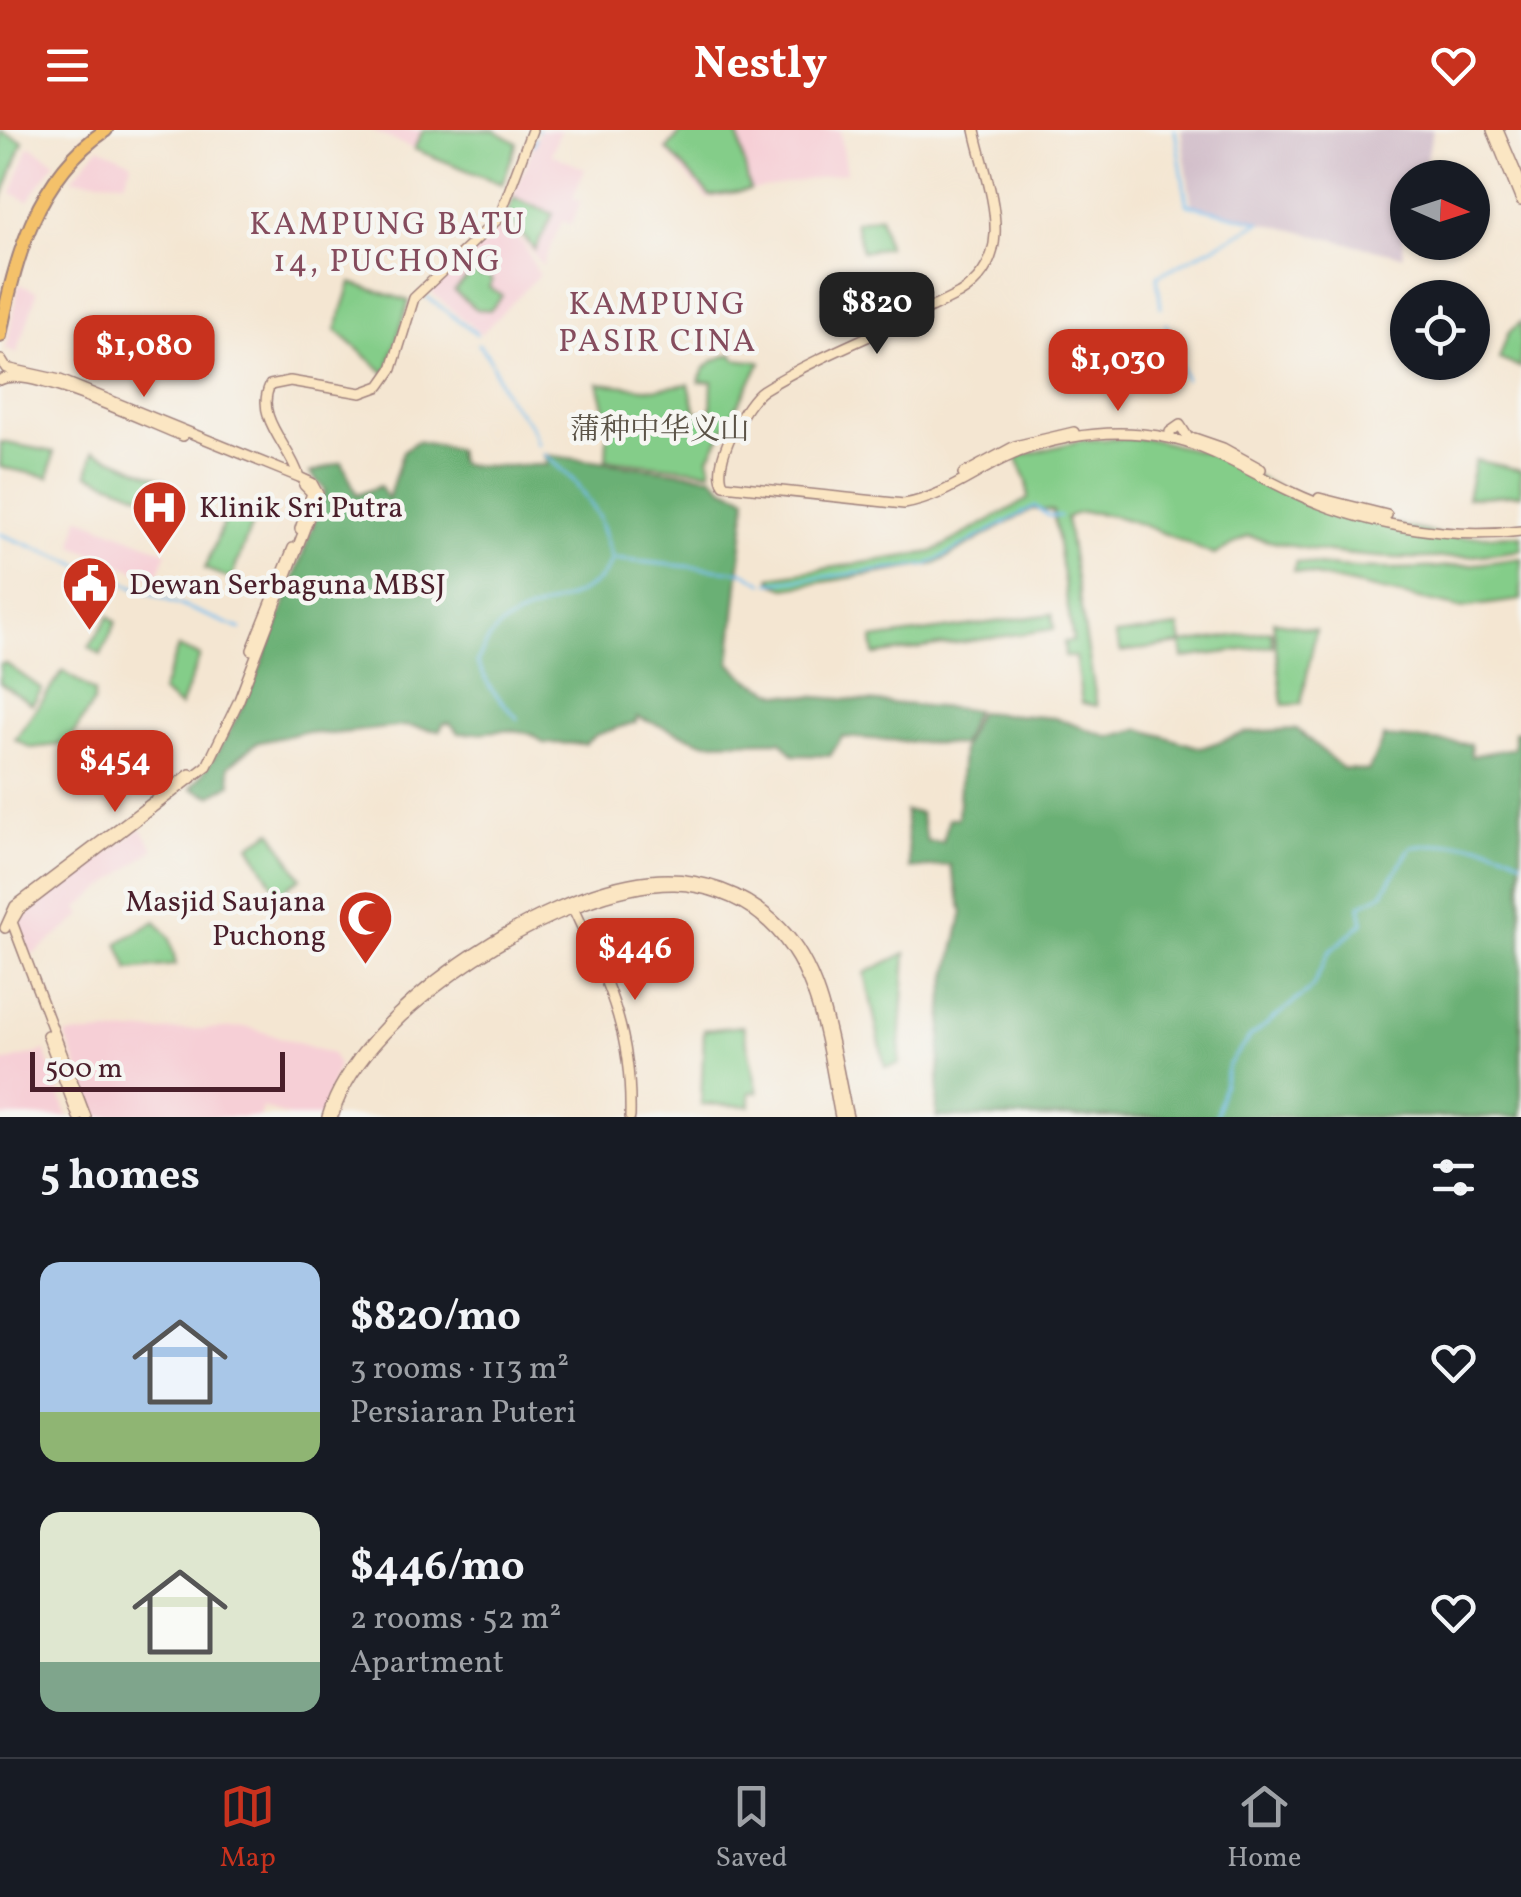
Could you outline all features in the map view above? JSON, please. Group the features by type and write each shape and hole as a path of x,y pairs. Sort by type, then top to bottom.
{"highway":[{"path":"0,300 14,244 36,199 96,137 109,130"},
{"path":"0,336 15,263 39,209 71,162 109,130"}],"street":[{"path":"977,130 1002,235 988,278 970,294 764,396 726,456 726,481 907,499 1042,437 1118,429 1180,437 1222,448 1290,486 1338,504 1351,496 1358,510 1463,528 1521,529"},
{"path":"891,505 724,485 719,478 720,460 761,392 960,294 985,273 994,255 997,234 977,130"},
{"path":"1495,130 1521,184"},
{"path":"1495,130 1521,200"},
{"path":"299,477 268,412 265,397 270,385 290,381 361,392 380,386 396,356 409,306 499,218 523,153 517,138 532,131"},
{"path":"39,209 19,266 0,362 6,368 60,380 299,477 315,486 318,498 215,755 200,773 19,910 12,922 86,1117"},
{"path":"0,380 10,376 59,387 297,482 312,494 232,700 203,762 8,914 7,934 78,1117"},
{"path":"862,509 928,499 1004,458 1046,443 1120,433 1180,437 1294,494 1355,515 1472,534 1521,529"},
{"path":"330,1117 336,1090 357,1057 432,983 482,945 624,886 667,879 726,890 762,910 794,942 814,978 844,1117"},
{"path":"572,908 625,1029 631,1068 630,1117"}],"shaded area":[{"path":"369,130 421,130 414,149"},
{"path":"540,130 561,130 551,154 585,169 573,198 581,202 571,224 562,221 542,266 505,215"},
{"path":"680,130 840,130 847,172 707,199 664,149"},
{"path":"1181,130 1433,130 1426,160 1390,160 1390,253 1192,206"},
{"path":"29,145 55,162 28,201 12,193"},
{"path":"99,147 132,162 125,181 72,179"},
{"path":"503,225 524,244 539,275 481,334 431,292"},
{"path":"19,284 37,292 17,354 6,349"},
{"path":"79,517 167,552 156,579 73,546"},
{"path":"141,828 154,849 78,908 82,916 31,956 19,926 22,916"},
{"path":"248,1027 332,1054 338,1065 321,1117 289,1117 262,1107 260,1117 97,1117 65,1035"},
{"path":"45,1051 68,1117 0,1117 0,1063"}],"green space":[{"path":"423,130 494,130 517,143 502,184 414,149"},
{"path":"683,130 737,130 750,190 710,196 667,149"},
{"path":"0,131 23,141 0,204"},
{"path":"514,198 553,214 535,250 506,216"},
{"path":"880,216 887,247 862,252 855,222"},
{"path":"473,272 481,277 485,273 492,281 489,287 502,296 490,310 476,309 454,291"},
{"path":"351,283 409,301 386,374 336,330"},
{"path":"1521,322 1521,368 1499,359 1508,333"},
{"name":"蒲种中华义山","path":"732,354 735,359 761,362 709,457 711,471 606,460 608,421 598,383 653,389 689,384 696,413 711,411 712,381 699,382 701,376 711,363"},
{"path":"1146,438 1208,453 1317,507 1450,537 1521,535 1521,550 1452,557 1384,557 1315,550 1248,536 1214,555 1117,517 1079,513 1066,518 1097,706 1082,703 1075,657 1065,657 1064,642 1073,641 1053,511 1032,509 935,564 786,588 773,583 771,577 932,552 1028,499 1027,481 1016,457 1082,440"},
{"path":"417,441 457,450 459,463 469,465 547,465 544,455 712,476 724,488 747,497 730,663 749,680 779,694 975,710 961,745 842,737 830,756 794,755 781,741 703,742 637,717 636,722 596,735 585,744 543,743 525,732 514,731 459,733 450,723 443,724 440,731 405,726 331,734 304,732 256,743 229,766 231,784 211,796 191,788 232,726 285,604 325,490 310,473 342,462 357,495 380,486 388,499 403,451"},
{"path":"1,442 54,452 49,477 0,467"},
{"path":"94,451 165,480 156,501 88,474"},
{"path":"1475,460 1521,470 1521,494 1467,498"},
{"path":"230,506 255,516 231,579 205,569"},
{"path":"1521,558 1521,600 1460,608 1293,571 1296,562 1408,569"},
{"path":"1052,614 1054,629 874,655 872,639"},
{"path":"109,616 116,622 101,655 89,647"},
{"path":"1273,621 1316,630 1301,704 1283,705"},
{"path":"1179,627 1182,643 1271,631 1273,646 1183,658 1181,644 1121,652 1115,635"},
{"path":"178,647 200,656 180,707 161,692"},
{"path":"5,663 42,689 32,704 0,683 0,664"},
{"path":"63,671 94,692 94,702 67,744 31,748 15,739"},
{"path":"978,712 1055,718 1109,737 1141,729 1201,748 1247,732 1297,729 1342,768 1368,771 1384,737 1470,744 1471,756 1514,748 1514,732 1521,731 1521,1117 936,1117 944,994 963,912 950,865 910,869 905,811 920,813 927,842 943,842 949,818 958,818 962,748"},
{"path":"272,831 301,878 278,894 250,845"},
{"path":"156,921 170,939 176,965 129,970 118,943"},
{"path":"906,953 899,1064 885,1067 865,973"},
{"path":"743,1026 758,1092 750,1092 750,1106 701,1104 704,1030"}],"waterway":[{"path":"1161,308 1157,276 1261,222 1187,204 1175,130"},
{"path":"533,145 535,138"},
{"path":"427,297 477,334"},
{"path":"1166,324 1185,379"},
{"path":"478,344 491,361 509,400 531,426 538,445"},
{"path":"544,454 574,481 598,516 612,559 744,572 763,583"},
{"path":"769,583 927,565 1035,506 1048,516 1060,516"},
{"path":"0,534 241,629"},
{"path":"518,719 491,689 477,662 489,640 523,614 591,586 612,559"},
{"path":"1216,1117 1228,1065 1250,1037 1312,988 1329,952 1363,923 1360,905 1382,894 1411,847 1482,845 1521,860"}],"place":[{"name":"Klinik Sri Putra","path":"160,556"},
{"name":"Dewan Serbaguna MBSJ","path":"90,633"},
{"name":"Masjid Saujana Puchong","path":"365,967"}],"district":[{"name":"KAMPUNG BATU 14, PUCHONG","path":"388,242"},
{"name":"KAMPUNG PASIR CINA","path":"658,322"}]}
